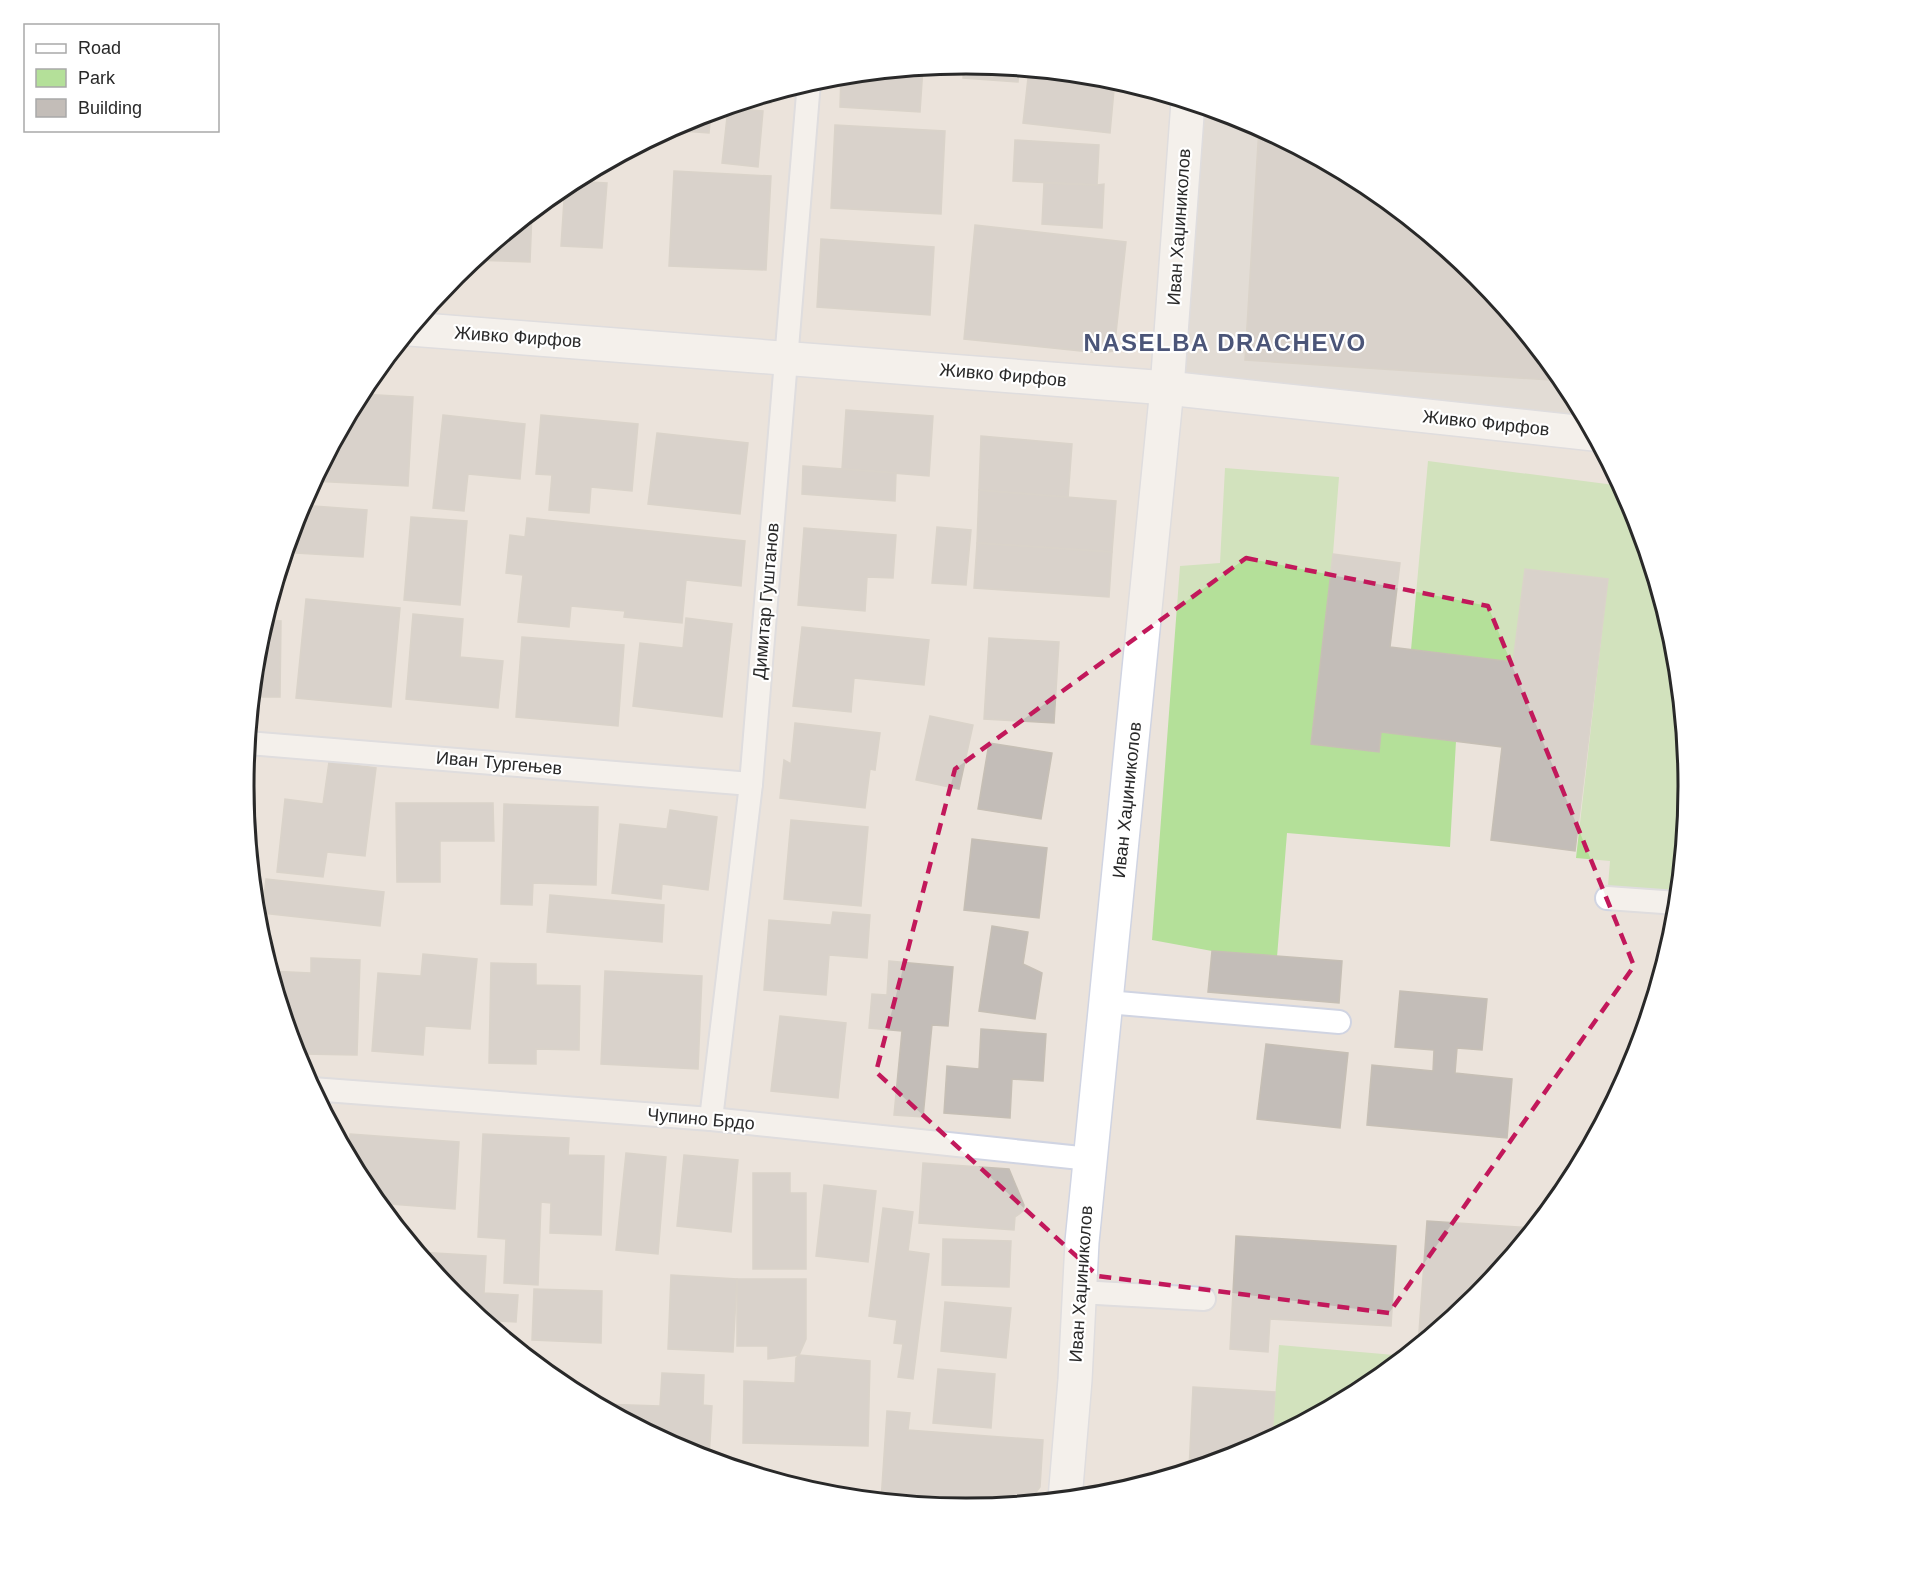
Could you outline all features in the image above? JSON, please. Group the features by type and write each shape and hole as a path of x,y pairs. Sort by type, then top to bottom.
{"street":[{"name":"Иван Хаџиниколов","path":"1066,1491 1090,1159 1167,388 1187,109"},
{"name":"Живко Фирфов","path":"419,330 1167,388 1585,433"}],"lane":[{"name":"Димитар Гуштанов","path":"711,1119 751,784 808,92"},
{"name":"Иван Тургењев","path":"255,744 751,784"},
{"path":"1607,898 1668,902"},
{"path":"1107,1002 1339,1022"},
{"name":"Чупино Брдо","path":"322,1090 711,1119 1090,1159"},
{"path":"1079,1292 1204,1299"}],"highlighted area":[{"path":"1246,558 1488,606 1634,966 1389,1313 1098,1276 876,1072 955,769"}],"green space":[{"path":"1428,461 1611,485 1641,557 1665,647 1672,693 1677,739 1678,786 1677,833 1668,902 1607,898 1610,861 1576,858 1608,579 1525,569 1513,662 1411,650"},
{"path":"1225,468 1339,477 1333,554 1311,743 1379,752 1381,732 1456,741 1450,847 1287,833 1277,957 1212,951 1152,940 1180,566 1220,563"},
{"path":"1279,1345 1394,1355 1322,1403 1273,1429"}],"shaded area":[{"path":"1187,109 1258,137 1245,360 1551,380 1585,433 1167,388"}],"building":[{"path":"963,74 1018,76 1018,82 963,78"},
{"path":"922,75 920,112 840,107 841,85"},
{"path":"1028,77 1114,89 1110,133 1023,123"},
{"path":"743,109 763,111 758,167 722,163 727,115"},
{"path":"710,121 709,133 686,131"},
{"path":"835,125 945,131 941,214 831,208"},
{"path":"1258,137 1322,169 1362,194 1436,250 1502,316 1551,380 1245,360"},
{"path":"1015,140 1099,145 1097,185 1013,181"},
{"path":"674,171 771,176 766,270 669,266"},
{"path":"589,182 607,183 602,248 561,246 564,198"},
{"path":"1044,183 1104,184 1102,228 1042,224"},
{"path":"532,221 530,262 485,260"},
{"path":"975,225 1126,242 1114,351 1100,353 964,339"},
{"path":"821,239 934,247 930,315 817,307"},
{"path":"371,395 413,397 408,486 322,481 349,430"},
{"path":"846,410 933,416 929,476 842,469"},
{"path":"443,415 525,424 520,479 468,474 464,511 433,508"},
{"path":"541,415 638,424 632,491 591,487 589,513 549,510 552,475 536,474"},
{"path":"657,433 748,443 740,514 648,504"},
{"path":"981,436 1072,444 1068,498 979,490"},
{"path":"803,466 896,473 895,501 802,494"},
{"path":"979,490 1116,501 1112,552 977,543"},
{"path":"311,506 367,510 363,557 296,553 297,542"},
{"path":"411,517 467,521 460,605 404,600"},
{"path":"527,518 745,541 741,586 686,580 682,623 624,617 625,611 571,606 569,627 518,622 523,575 506,573 510,535 525,537"},
{"path":"937,527 971,530 966,585 932,583"},
{"path":"804,528 896,535 893,578 867,577 865,611 798,605"},
{"path":"977,543 1112,552 1109,597 974,588"},
{"path":"1333,554 1400,563 1390,647 1513,662 1525,569 1608,579 1575,851 1491,840 1502,747 1381,732 1379,752 1311,744"},
{"path":"306,599 400,608 391,707 296,698"},
{"path":"413,614 463,619 460,657 503,661 498,708 406,699"},
{"path":"686,618 732,624 722,717 633,706 640,643 683,648"},
{"path":"273,621 281,621 280,697 260,697"},
{"path":"802,627 929,640 924,685 854,678 851,712 793,706"},
{"path":"522,637 624,645 618,726 516,717"},
{"path":"989,638 1059,642 1054,723 984,719"},
{"path":"930,716 973,725 959,789 916,780"},
{"path":"795,723 880,733 875,770 870,769 865,808 780,798 784,760 791,764"},
{"path":"989,743 1052,753 1041,819 978,809"},
{"path":"329,762 376,768 365,856 327,852 323,877 277,872 285,799 323,804"},
{"path":"396,803 493,803 494,841 440,841 440,882 397,882"},
{"path":"504,804 598,807 596,885 533,883 532,905 501,904"},
{"path":"670,810 717,817 708,890 662,884 661,899 612,893 620,824 667,829"},
{"path":"791,820 868,827 861,906 784,899"},
{"path":"972,839 1047,848 1039,918 964,910"},
{"path":"266,879 384,892 380,926 265,913 263,901"},
{"path":"550,895 664,905 662,942 547,932"},
{"path":"833,912 870,915 867,958 829,955 826,995 764,990 769,920 831,925"},
{"path":"992,926 1028,932 1023,964 1042,973 1035,1019 979,1011"},
{"path":"1212,951 1342,961 1339,1003 1208,992"},
{"path":"423,954 477,959 470,1029 425,1026 423,1055 372,1051 378,973 421,976"},
{"path":"311,958 360,960 357,1055 306,1054 291,1015 278,971 311,973"},
{"path":"889,961 953,967 948,1026 932,1025 923,1117 894,1115 902,1031 869,1028 872,994 887,995"},
{"path":"491,963 536,964 536,985 580,986 579,1050 536,1049 536,1064 489,1063"},
{"path":"605,971 702,976 698,1069 601,1064"},
{"path":"1400,991 1487,999 1482,1050 1457,1048 1455,1073 1512,1079 1507,1138 1367,1125 1372,1065 1433,1071 1434,1050 1395,1047"},
{"path":"780,1016 846,1023 838,1098 771,1091"},
{"path":"981,1029 1046,1034 1043,1081 1012,1079 1010,1118 944,1113 947,1066 979,1069"},
{"path":"1266,1044 1348,1053 1340,1128 1257,1119"},
{"path":"350,1134 459,1142 455,1209 390,1204 349,1142"},
{"path":"483,1134 569,1138 568,1155 604,1156 601,1235 550,1233 551,1203 541,1202 538,1285 504,1283 506,1239 478,1237"},
{"path":"626,1153 666,1157 658,1254 616,1250"},
{"path":"684,1155 738,1160 731,1232 677,1226"},
{"path":"923,1163 1009,1169 1024,1205 1023,1211 1015,1217 1014,1230 919,1223"},
{"path":"753,1173 790,1173 790,1193 806,1193 806,1269 753,1269"},
{"path":"824,1185 876,1191 868,1262 816,1256"},
{"path":"883,1208 913,1212 908,1251 929,1254 913,1379 898,1377 903,1344 894,1343 897,1320 869,1316"},
{"path":"1427,1221 1525,1227 1470,1290 1419,1336"},
{"path":"1236,1236 1396,1246 1391,1326 1270,1319 1268,1352 1230,1349"},
{"path":"943,1239 1011,1241 1009,1287 942,1285"},
{"path":"427,1253 486,1256 484,1293 518,1295 516,1322 495,1321"},
{"path":"671,1275 737,1279 733,1352 668,1349"},
{"path":"737,1279 806,1279 806,1339 799,1355 768,1359 768,1346 737,1346"},
{"path":"534,1289 602,1291 601,1343 532,1340"},
{"path":"945,1302 1011,1308 1006,1358 941,1351"},
{"path":"799,1355 870,1361 868,1446 743,1443 744,1381 795,1383 796,1358"},
{"path":"938,1369 995,1374 991,1428 933,1423"},
{"path":"662,1373 704,1375 703,1405 712,1406 710,1450 651,1425 613,1404 660,1406"},
{"path":"1193,1387 1275,1392 1273,1429 1189,1463"},
{"path":"887,1411 910,1413 908,1430 1043,1440 1040,1487 1034,1495 966,1498 919,1497 882,1493"}],"district":[{"name":"NASELBA DRACHEVO","path":"1225,342"}]}
